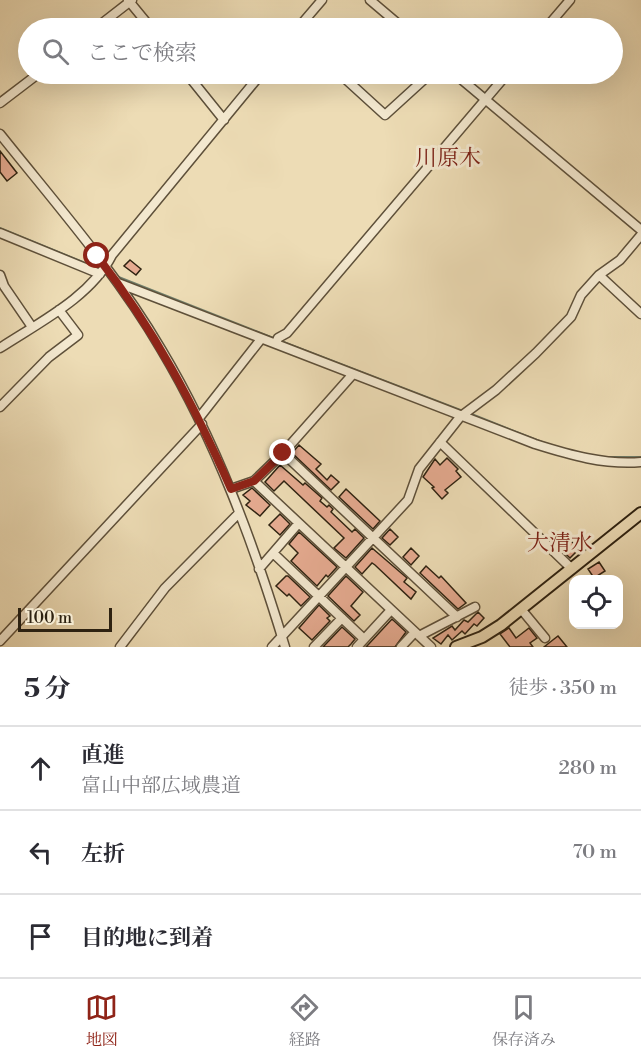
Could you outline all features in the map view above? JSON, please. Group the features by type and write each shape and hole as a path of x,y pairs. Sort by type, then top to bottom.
{"main road":[{"path":"456,647 492,631 641,513"}],"street":[{"path":"307,18 322,0"},
{"path":"370,0 391,18"},
{"path":"555,18 570,0"},
{"path":"109,18 130,1 143,18"},
{"path":"0,103 25,84"},
{"path":"195,84 224,120"},
{"path":"0,348 59,310 103,271 112,255 253,84"},
{"path":"351,84 385,115 419,84"},
{"path":"467,84 641,230"},
{"path":"276,344 278,338 287,333 498,84"},
{"path":"0,134 103,271 117,282 460,417 535,444 578,457 626,463 641,462"},
{"path":"0,233 103,271"},
{"path":"272,647 344,566 408,500 419,469 460,417 496,390 536,353 571,316 581,295 599,274 620,260 641,235"},
{"path":"599,274 641,314"},
{"path":"0,275 4,286 32,327"},
{"path":"117,282 161,348 201,421 231,489 285,647"},
{"path":"0,407 49,357 78,334 59,310"},
{"path":"0,641 201,421 261,339"},
{"path":"231,489 254,481 283,453 353,374"},
{"path":"440,442 572,569"},
{"path":"283,453 457,617"},
{"path":"254,481 431,647"},
{"path":"120,647 165,588 239,513"},
{"path":"259,569 298,524"},
{"path":"273,553 364,639"},
{"path":"401,647 417,634 475,607"},
{"path":"521,609 545,638"},
{"path":"357,647 391,610"},
{"path":"314,647 342,618"}],"building":[{"path":"0,151 17,173 7,181 0,172"},
{"path":"130,260 141,269 136,275 124,266"},
{"path":"299,445 321,464 316,469 327,480 331,475 339,482 331,490 292,453"},
{"path":"447,458 458,469 456,471 461,477 445,490 448,493 442,499 423,477 435,459 440,465"},
{"path":"280,465 322,498 320,501 327,507 329,505 333,509 331,512 352,532 355,529 364,538 346,558 334,548 344,538 284,481 274,491 265,482"},
{"path":"252,488 270,505 260,516 246,505 250,501 243,495"},
{"path":"346,489 380,521 373,529 339,497"},
{"path":"280,514 290,524 280,535 269,525"},
{"path":"390,529 398,537 390,545 382,538"},
{"path":"561,531 579,549 570,558 551,540"},
{"path":"299,532 337,567 317,586 291,561 298,553 289,544"},
{"path":"372,548 407,578 404,582 416,592 411,599 372,563 362,574 355,567"},
{"path":"411,548 419,556 411,565 403,557"},
{"path":"599,562 605,571 599,575 592,575 588,569"},
{"path":"426,566 439,578 441,576 466,603 458,609 420,573"},
{"path":"286,576 310,597 301,606 289,594 287,596 276,586"},
{"path":"346,576 363,592 351,606 360,615 354,621 328,596"},
{"path":"319,605 330,616 327,618 330,621 312,640 299,628"},
{"path":"478,612 484,618 477,626 474,624 465,634 462,631 452,640 448,635 441,644 433,638 452,626 455,630 464,620 468,622"},
{"path":"392,619 406,632 395,647 366,647"},
{"path":"342,627 355,639 351,644 348,647 323,647"},
{"path":"509,628 516,638 529,628 537,638 530,643 533,647 510,647 500,634"},
{"path":"558,636 567,647 544,647 549,643"}],"waterway":[{"path":"0,228 100,269"},
{"path":"116,276 276,339"},
{"path":"281,341 463,411"},
{"path":"469,413 547,444"},
{"path":"608,457 641,457"}],"district":[{"name":"川原木","path":"448,157"},
{"name":"大清水","path":"560,542"}],"route":[{"path":"97,256 161,348 199,418 231,489 254,481 283,453"}]}
